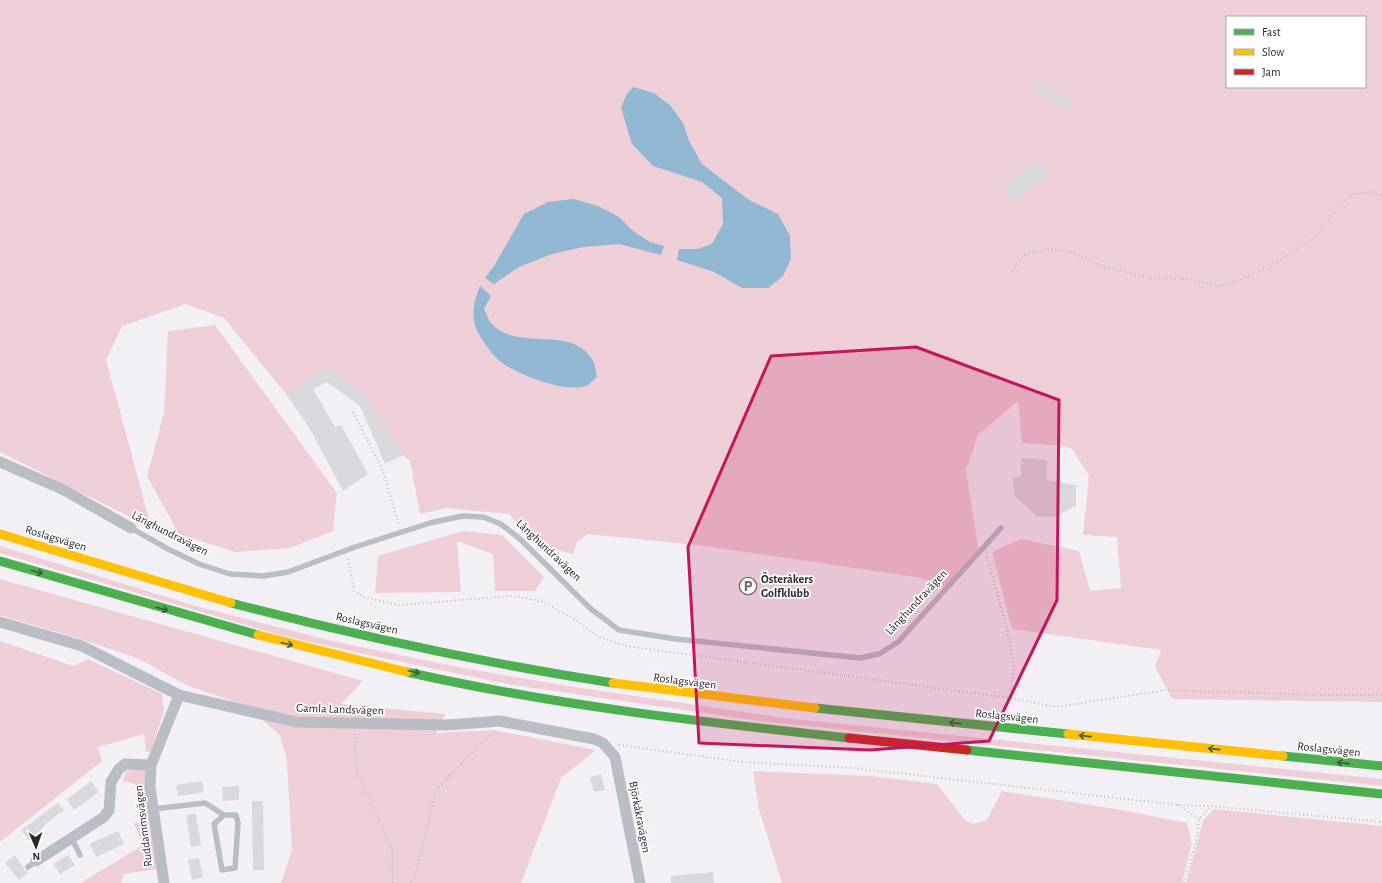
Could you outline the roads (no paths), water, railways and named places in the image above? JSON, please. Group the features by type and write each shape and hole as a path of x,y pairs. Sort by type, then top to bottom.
{"main road":[{"name":"Roslagsvägen","path":"0,534 190,591 274,613 359,634 548,672 645,688 842,712 1382,766"},
{"path":"0,561 274,640 471,684 579,703 707,722 794,732 1382,794"}],"street":[{"name":"Långhundravägen","path":"0,462 62,489 131,528"},
{"name":"Gamla Landsvägen","path":"0,622 82,646 179,695 296,722 447,725 500,721 594,739 603,743 612,753"},
{"name":"Ruddammsvägen","path":"164,883 150,787 151,765 179,695"},
{"name":"Björkåkravägen","path":"612,753 640,883"},
{"path":"32,864 104,817 109,810 111,782 119,769 125,764 151,765"}],"lane":[{"name":"Långhundravägen","path":"131,528 168,549 199,564 230,574 263,576 288,572 355,546 401,532 462,516 483,517 501,524 544,561 591,608 619,630 676,639 860,658 879,654 898,642 1000,528"},
{"path":"153,809 205,803 224,815 236,815 238,823 235,868 222,870 214,824 224,815"},
{"path":"72,839 80,855"}],"water":[{"path":"633,87 654,93 670,105 683,123 689,141 702,164 749,200 778,214 790,236 791,259 783,276 768,288 742,288 714,272 677,260 679,249 697,249 712,244 723,224 722,198 702,182 653,166 632,144 621,108 627,94"},
{"path":"574,199 598,206 619,217 633,231 650,242 664,246 661,255 619,244 583,247 552,254 519,267 494,284 485,278 494,266 524,214 548,202"},
{"path":"480,286 491,296 484,309 488,318 491,323 502,332 515,336 557,340 570,343 582,349 592,359 595,365 597,377 588,385 568,387 543,382 518,372 501,362 493,355 476,329 474,309 475,300"}],"place":[{"name":"Österåkers Golfklubb","path":"748,586"}]}
